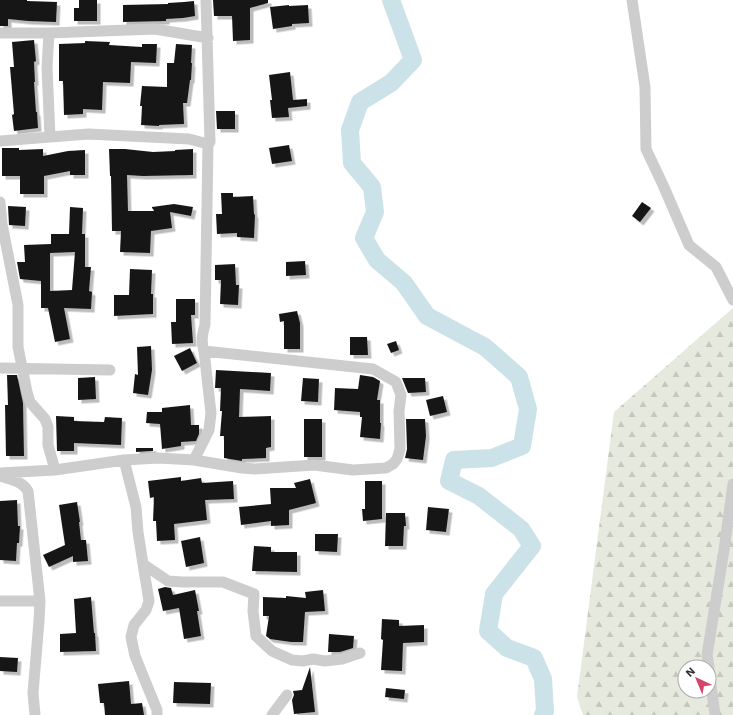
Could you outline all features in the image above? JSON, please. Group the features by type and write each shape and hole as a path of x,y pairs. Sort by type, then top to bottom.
{"street":[{"path":"194,460 209,430 211,413 202,344 204,325 208,144 210,142 206,0"},
{"path":"632,0 645,87 646,149 689,245 716,267 733,300"},
{"path":"0,34 49,34 155,29 208,38"},
{"path":"49,34 47,67 50,137"},
{"path":"0,141 88,134 189,138 208,144"},
{"path":"0,202 5,266 18,305 18,346 27,392 30,402 44,419 48,427 48,445 55,470"},
{"path":"0,475 55,470 124,460 158,458 194,460 255,469 314,465 353,470 386,468 393,464 397,459 400,449 399,411 401,395 396,382 373,370 204,351"},
{"path":"0,368 110,370"},
{"path":"124,460 136,507 138,532 149,601 146,610 134,625 130,637 135,656 157,710 157,715"},
{"path":"0,475 25,485 28,491 40,601 33,693 35,715"},
{"path":"707,659 733,484"},
{"path":"143,564 168,581 223,582 254,594 253,611 256,636 272,651 292,660 303,661 313,659 342,659 360,653"},
{"path":"0,601 40,601"},
{"path":"272,715 287,695"},
{"path":"713,699 715,715"}],"green space":[{"path":"733,308 733,715 583,715 577,697 614,412"}],"building":[{"path":"0,0 57,2 56,22 8,19 8,26 0,26"},
{"path":"79,0 97,0 97,21 74,21 74,8 79,8"},
{"path":"213,0 268,0 268,3 250,8 250,40 233,41 232,16 214,16"},
{"path":"194,1 195,16 166,19 166,21 123,22 123,5 168,4"},
{"path":"308,5 309,23 292,24 292,26 273,29 270,7"},
{"path":"34,40 36,61 34,62 34,82 38,128 14,131 10,67 14,67 12,42"},
{"path":"85,41 110,42 109,45 142,47 142,44 157,44 156,63 131,62 130,83 103,82 102,110 83,109 83,114 64,115 63,81 59,81 59,44 85,43"},
{"path":"176,44 192,45 191,80 187,103 183,103 184,124 159,126 141,125 142,106 140,106 142,86 167,87 167,63 174,63"},
{"path":"290,72 293,100 307,99 307,106 288,108 289,117 272,118 270,100 272,100 269,75"},
{"path":"216,111 235,111 235,129 217,129"},
{"path":"289,145 292,161 272,164 269,148"},
{"path":"2,148 19,148 19,150 43,149 43,156 68,151 85,150 85,175 70,175 70,171 44,176 44,194 20,194 20,176 2,176"},
{"path":"109,149 153,152 193,149 193,175 127,175 128,211 154,211 152,207 174,204 193,207 191,216 170,212 172,228 151,231 150,253 120,252 121,231 112,231"},
{"path":"221,193 233,193 233,197 253,196 255,215 254,238 237,237 237,233 217,234 216,214 222,214"},
{"path":"642,202 651,208 640,222 632,216"},
{"path":"8,206 26,207 25,226 9,225"},
{"path":"70,207 83,208 82,234 85,234 85,267 91,267 89,291 92,292 91,309 64,308 70,339 55,342 48,308 41,308 41,281 20,279 17,262 25,262 24,245 51,244 51,234 69,234","holes":["75,252 72,290 50,291 50,253"]},
{"path":"305,261 306,275 286,276 286,262"},
{"path":"235,264 236,285 239,285 238,305 220,304 221,280 215,280 215,265"},
{"path":"130,269 152,270 151,294 153,294 153,314 114,316 114,295 129,295"},
{"path":"176,299 195,299 195,315 191,315 193,343 172,344 171,322 176,322"},
{"path":"297,311 300,323 300,349 284,349 284,321 280,322 279,314"},
{"path":"350,337 367,337 368,355 350,355"},
{"path":"396,341 399,350 391,353 387,344"},
{"path":"151,346 152,370 148,395 133,393 135,374 138,375 137,347"},
{"path":"190,348 197,363 182,371 174,356"},
{"path":"216,370 271,373 270,391 240,389 239,417 271,416 271,447 266,448 266,458 242,459 242,461 224,458 224,436 220,436 222,411 220,411 221,388 215,388"},
{"path":"7,375 17,375 23,403 24,456 6,456 5,405 8,405"},
{"path":"360,375 373,377 380,381 377,400 380,400 380,439 360,437 362,417 360,417 360,412 334,410 335,388 358,389"},
{"path":"95,377 96,399 78,400 78,378"},
{"path":"303,378 319,379 318,402 301,401"},
{"path":"402,378 425,378 426,392 408,393"},
{"path":"443,396 447,412 430,416 426,400"},
{"path":"190,405 191,425 199,425 199,434 196,441 181,442 181,446 162,449 160,424 146,423 147,412 162,412 162,408"},
{"path":"56,416 74,417 74,421 104,422 105,417 122,418 121,445 74,443 74,451 57,451"},
{"path":"304,419 322,419 322,457 304,457"},
{"path":"406,419 425,419 426,436 423,460 405,458 407,449"},
{"path":"136,448 153,448 153,451 136,452"},
{"path":"181,477 181,481 201,478 202,483 233,481 234,499 205,500 207,520 174,524 175,540 157,541 156,521 153,521 154,497 150,498 148,481"},
{"path":"310,479 316,503 289,510 289,525 271,526 271,521 241,525 239,507 271,504 270,488 296,488 294,483"},
{"path":"365,481 382,481 382,519 363,521 362,509 365,509"},
{"path":"17,500 18,526 20,526 16,561 0,560 0,501"},
{"path":"77,502 81,540 86,540 88,561 73,562 73,556 49,567 43,555 65,545 59,505"},
{"path":"428,507 449,509 446,532 426,530"},
{"path":"386,513 405,513 406,526 404,526 403,546 385,546"},
{"path":"315,534 338,534 337,552 315,551"},
{"path":"200,537 204,563 186,567 181,541"},
{"path":"254,546 271,547 271,552 297,552 297,572 252,571"},
{"path":"165,587 171,588 173,595 195,590 199,611 197,611 201,636 184,639 179,608 163,611 158,589"},
{"path":"323,590 325,611 305,612 303,642 270,639 266,636 269,616 263,616 263,597 286,598 286,596 306,598 305,592"},
{"path":"91,597 96,651 60,652 60,634 76,633 74,599"},
{"path":"382,619 399,620 399,626 424,625 424,642 403,643 402,671 381,670 383,640 381,639"},
{"path":"329,634 354,636 353,648 340,652 328,652"},
{"path":"0,657 18,658 17,672 0,671"},
{"path":"310,667 315,712 294,714 292,700 294,695 293,691 302,690"},
{"path":"129,681 131,704 142,703 144,715 105,715 104,703 100,703 98,684"},
{"path":"174,682 211,683 210,704 173,703"},
{"path":"386,688 405,690 404,699 385,697"}],"waterway":[{"path":"391,0 413,60 391,83 360,102 350,130 352,163 372,187 375,212 364,238 377,260 404,283 427,316 485,347 519,377 528,409 522,446 492,458 454,460 449,481 479,496 521,529 532,546 494,594 488,631 507,648 534,658 543,679 545,711 543,715"}]}
